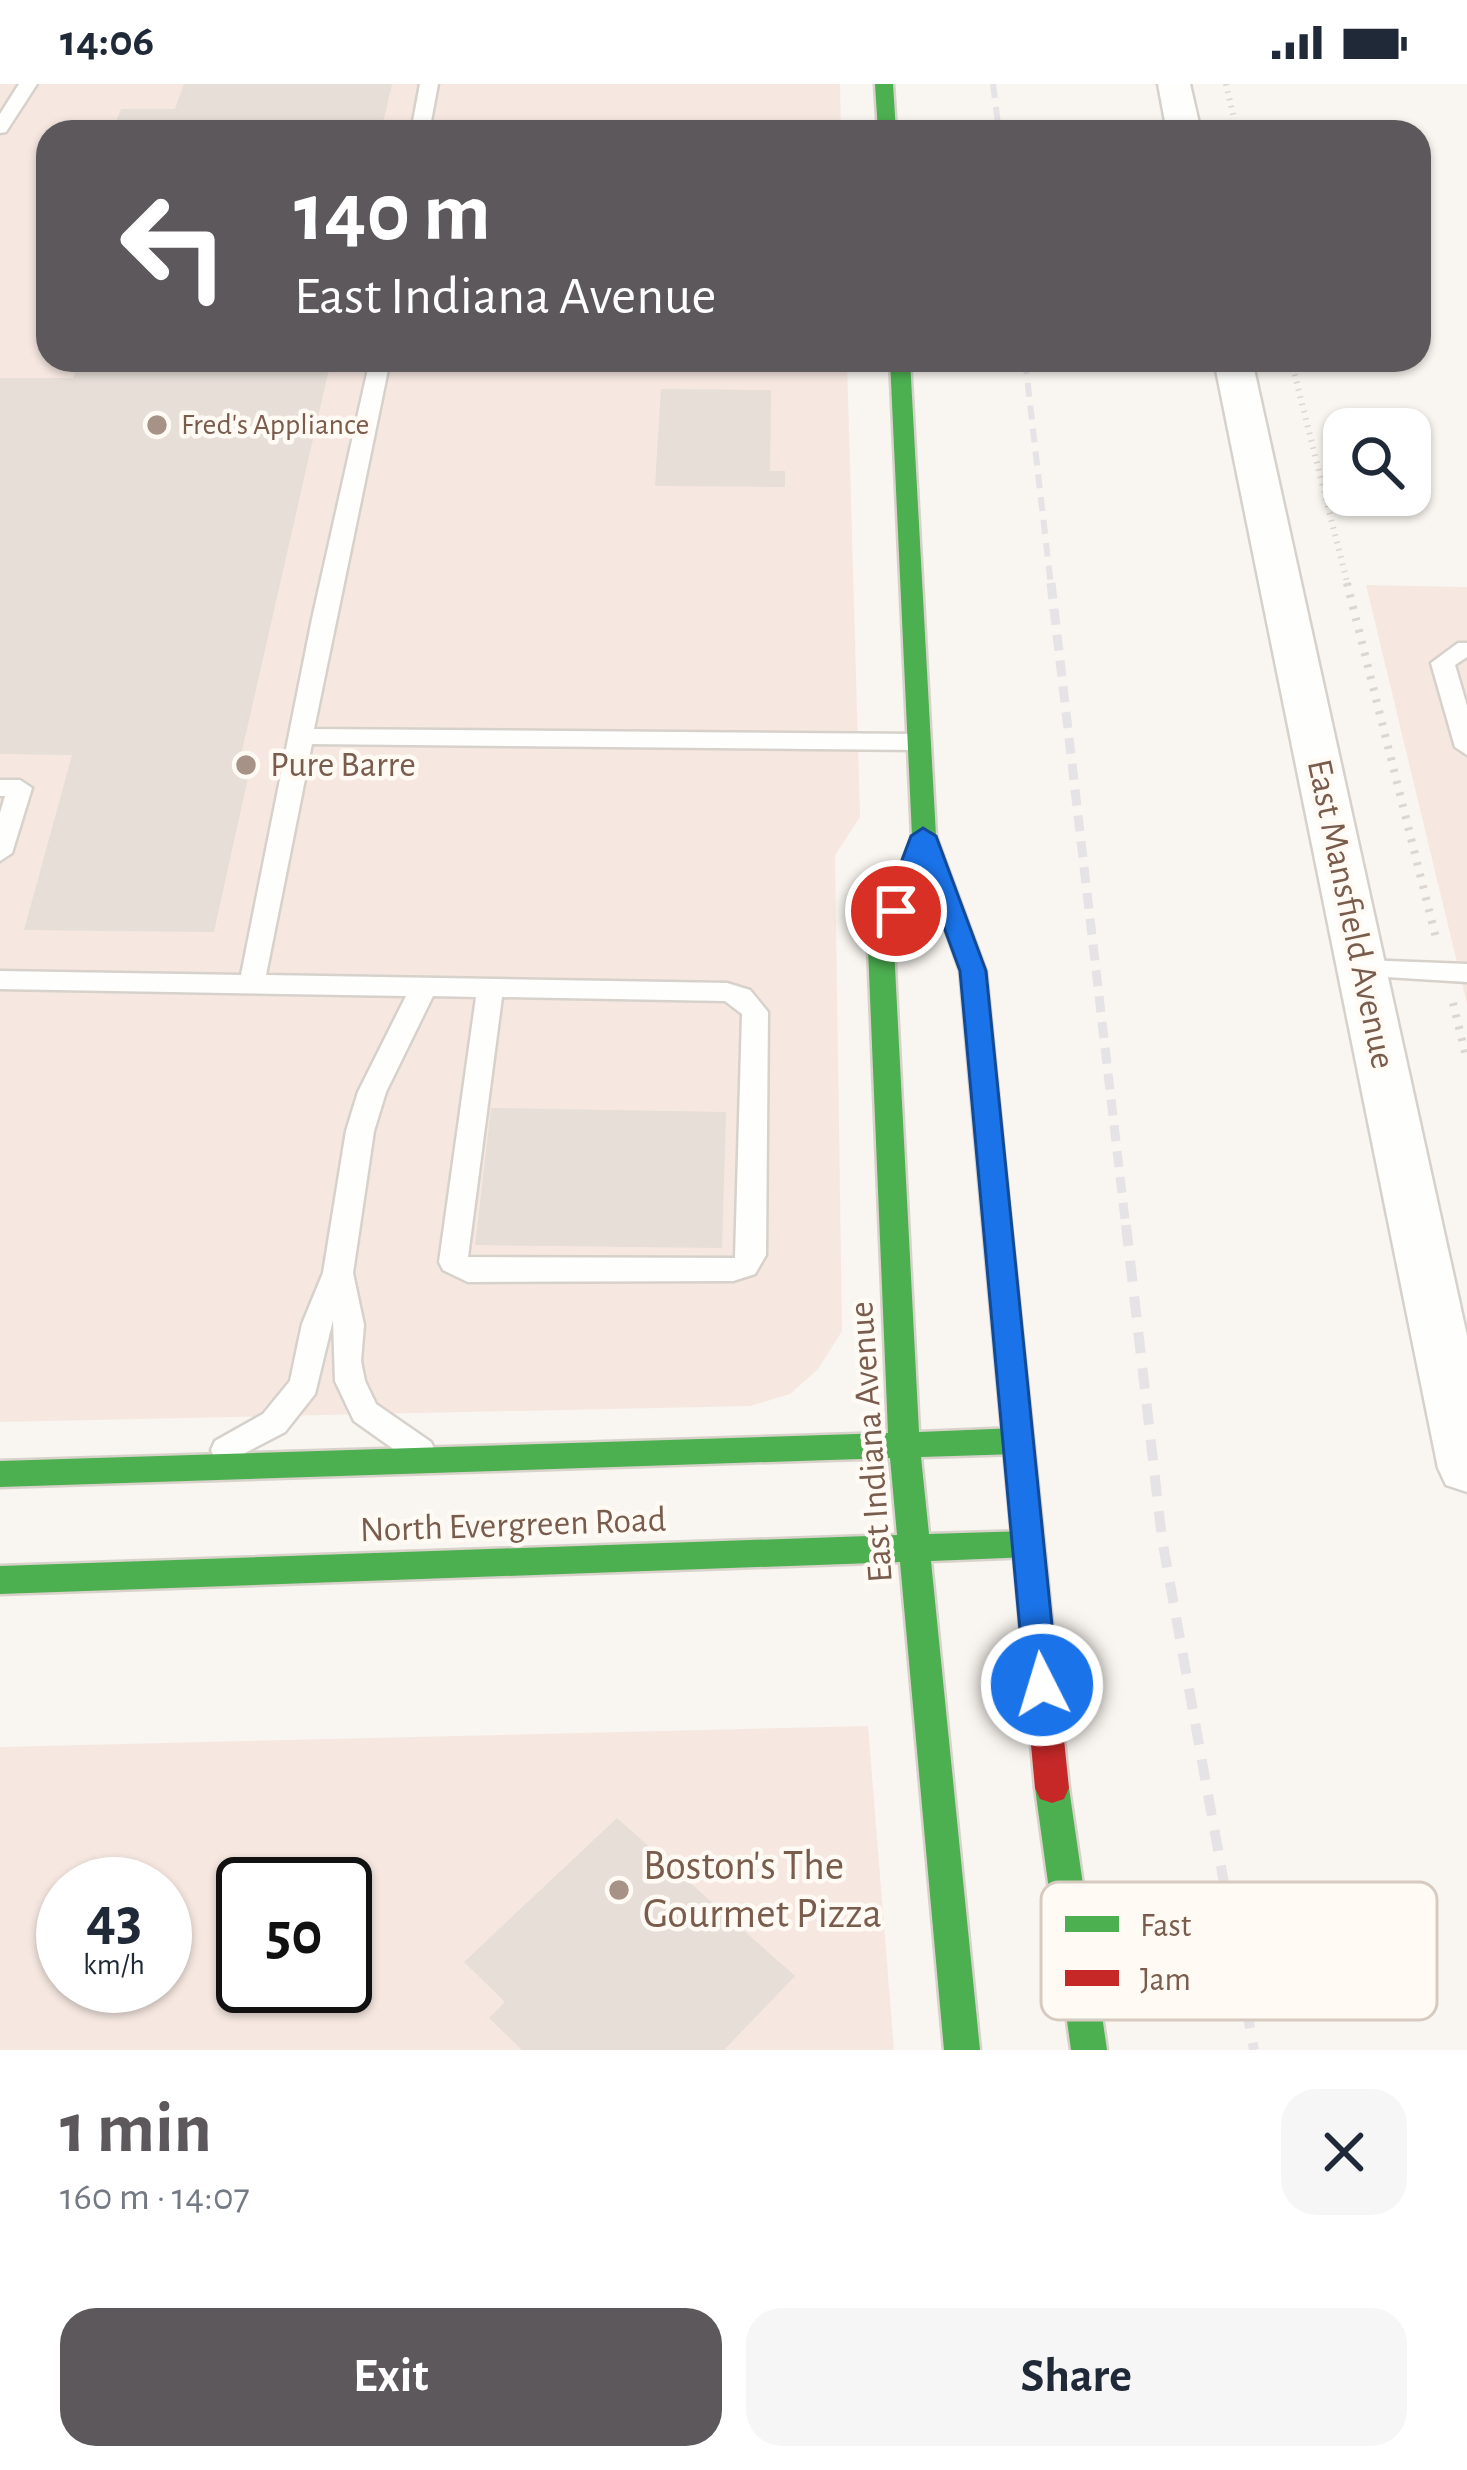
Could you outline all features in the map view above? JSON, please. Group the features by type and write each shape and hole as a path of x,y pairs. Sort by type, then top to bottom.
{"main road":[{"path":"884,84 886,120"},
{"name":"East Indiana Avenue","path":"901,372 923,836 973,971 1051,1779 1065,1882"},
{"name":"East Indiana Avenue","path":"923,836 881,948 904,1442 962,2050"},
{"name":"North Evergreen Road","path":"0,1474 1017,1441"},
{"name":"North Evergreen Road","path":"0,1580 1028,1544"},
{"name":"East Indiana Avenue","path":"1085,2020 1089,2050"}],"street":[{"path":"1174,84 1182,120"},
{"name":"East Mansfield Avenue","path":"1236,372 1467,1468"}],"lane":[{"path":"0,128 28,84"},
{"path":"422,120 429,84"},
{"path":"249,984 258,966 378,372"},
{"path":"1467,650 1458,650 1443,663 1467,748"},
{"path":"302,736 918,742"},
{"path":"0,788 20,788 0,853"},
{"path":"1363,969 1456,973"},
{"path":"0,980 707,988 741,997 755,1012 752,1255 745,1266 733,1270 468,1271 453,1262 490,988"},
{"path":"192,1466 248,1439 291,1406 309,1369 316,1324 338,1274 360,1131 372,1093 424,987"},
{"path":"338,1274 349,1325 346,1361 365,1412 434,1460"}],"path":[{"path":"1226,84 1234,120"},
{"path":"1295,372 1456,973 1467,1060"}],"shaded area":[{"path":"0,84 840,84 841,120 36,120 36,372 847,372 860,817 835,855 842,1331 818,1369 790,1394 750,1406 0,1422"},
{"path":"1366,585 1467,587 1467,1004"},
{"path":"868,1726 894,2050 0,2050 0,1747"}],"building":[{"path":"184,84 392,84 384,120 117,120 121,109 175,109"},
{"path":"75,372 328,372 241,755 253,755 214,932 24,930 72,755 0,754 0,378 73,378"},
{"path":"661,389 771,390 770,471 785,471 785,487 655,486"},
{"path":"491,1108 726,1112 722,1248 475,1245"},
{"name":"Boston's The Gourmet Pizza","path":"617,1818 795,1976 724,2050 522,2050 489,2018 505,2002 464,1962"}],"railway":[{"path":"993,84 998,120"},
{"path":"1026,372 1051,586"},
{"path":"1051,583 1126,1228"},
{"path":"1126,1225 1162,1539 1224,1882"},
{"path":"1249,2020 1254,2050"}],"traffic: fast":[{"path":"884,84 886,120"},
{"path":"901,372 924,836 973,971 996,1214"},
{"path":"924,836 881,948 904,1442 962,2050"},
{"path":"0,1474 1017,1441"},
{"path":"0,1580 1028,1544"},
{"path":"1052,1788 1065,1882"},
{"path":"1085,2020 1089,2050"}],"traffic: jam":[{"path":"996,1214 1052,1788"}],"place":[{"name":"Fred's Appliance","path":"157,425"},
{"name":"Pure Barre","path":"246,765"},
{"name":"Boston's The Gourmet Pizza","path":"619,1890"}],"route":[{"path":"896,911 923,836 973,971 1042,1685"}]}
